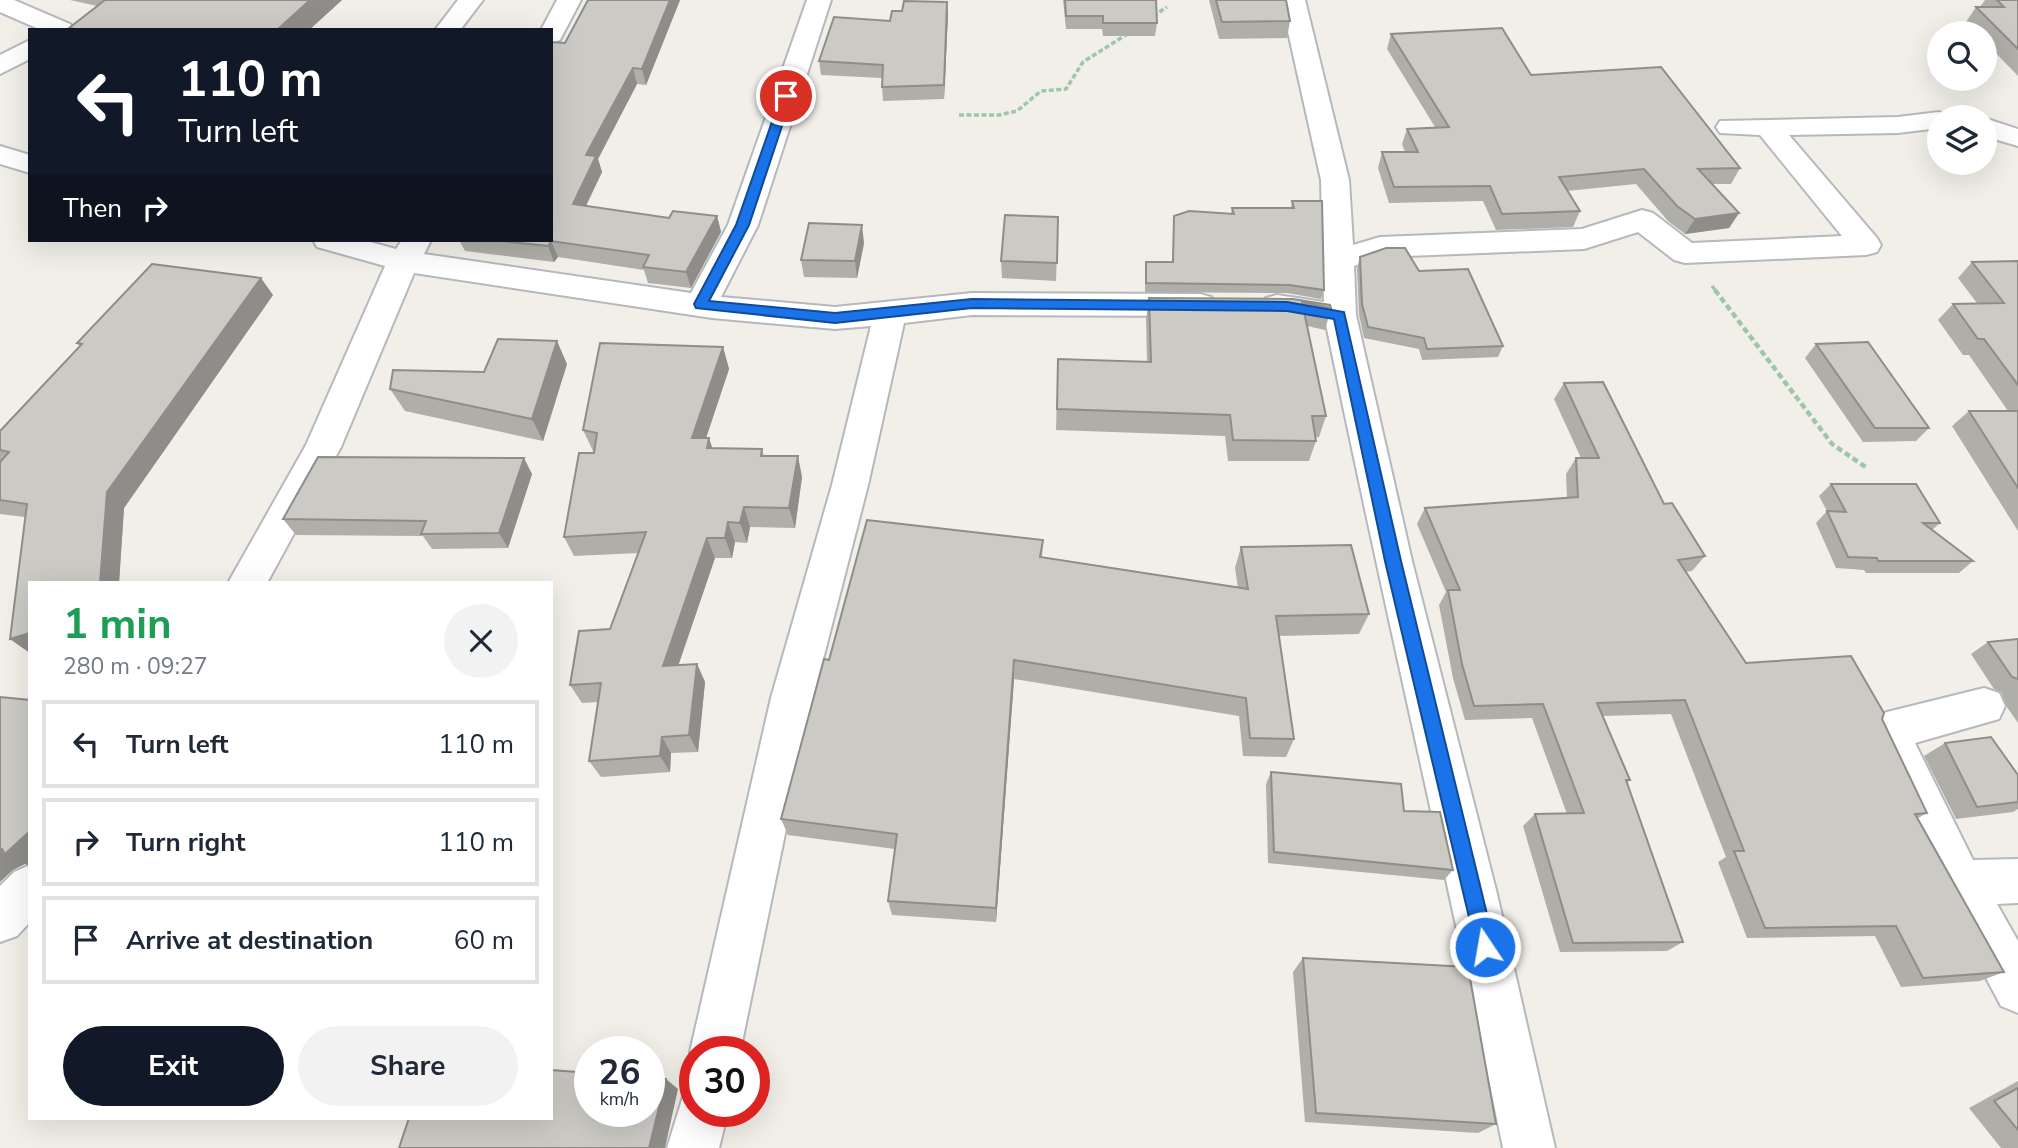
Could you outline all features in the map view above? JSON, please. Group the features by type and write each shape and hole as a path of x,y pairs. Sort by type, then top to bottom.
{"street":[{"path":"449,28 471,0"},
{"path":"553,30 569,0"},
{"path":"701,304 743,225 819,0"},
{"path":"1293,0 1335,180 1340,315 1393,561 1474,894 1529,1148"},
{"path":"0,3 56,28"},
{"path":"0,66 28,49"},
{"path":"1730,127 1898,125 1927,121"},
{"path":"1339,260 1380,247 1584,239 1642,220 1685,253 1866,245 1767,126"},
{"path":"1997,131 2018,138"},
{"path":"0,155 28,163"},
{"path":"345,242 411,250 701,304 835,318 972,304 1287,307 1340,315"},
{"path":"248,581 323,447 411,250"},
{"path":"718,1036 792,698 850,485 890,314"},
{"path":"1984,706 1887,731 1960,883 2018,989"},
{"path":"1960,883 2018,881"},
{"path":"0,919 28,890"},
{"path":"693,1148 698,1127"}],"path":[{"path":"1146,22 1167,7"},
{"path":"959,115 999,115 1017,111 1041,91 1066,89 1083,62 1135,29"},
{"path":"1685,253 1832,444 1867,468"}],"building":[{"path":"105,0 310,0 279,28 69,28"},
{"path":"588,0 670,0 642,69 633,68 586,155 596,156 573,204 669,218 673,211 717,216 686,272 643,267 649,255 553,241 553,42 565,43"},
{"path":"1065,0 1156,0 1157,23 1103,23 1103,16 1066,16"},
{"path":"1216,0 1286,0 1290,21 1222,22"},
{"path":"1997,0 2018,0 2018,49 1997,28 1997,21 1990,21 1976,7 2004,7"},
{"path":"904,1 947,2 944,85 882,87 883,65 819,61 834,17 890,21 892,11 902,11"},
{"path":"1502,28 1531,75 1661,67 1740,168 1698,169 1739,213 1695,219 1677,206 1644,169 1559,177 1580,211 1502,214 1490,186 1394,187 1382,152 1418,152 1407,129 1449,127 1391,34"},
{"path":"1292,201 1322,201 1324,290 1289,285 1146,283 1146,262 1173,262 1174,216 1189,211 1234,214 1232,208 1294,208"},
{"path":"1005,215 1058,217 1057,263 1001,261"},
{"path":"809,223 862,225 855,261 801,260"},
{"path":"511,242 550,242 548,246"},
{"path":"1386,248 1405,248 1419,271 1468,269 1503,346 1427,349 1424,338 1368,327 1362,304 1360,257"},
{"path":"2018,261 2018,385 1984,339 1978,339 1953,304 2004,303 1972,262"},
{"path":"152,264 261,278 107,492 100,581 28,581 28,634 10,639 27,504 0,500 0,462 9,452 0,450 0,431 82,344 77,343"},
{"path":"1149,298 1293,299 1330,305 1331,308 1302,302 1326,416 1312,416 1316,441 1233,440 1230,415 1057,409 1058,359 1151,362"},
{"path":"498,339 557,341 532,419 390,389 393,370 484,372"},
{"path":"1868,342 1929,428 1875,428 1816,344"},
{"path":"600,343 723,347 692,438 709,438 707,448 762,449 761,456 798,456 789,508 744,507 740,523 728,522 725,538 707,538 663,666 697,664 689,735 662,737 660,756 589,761 601,683 570,685 579,631 610,629 646,532 564,537 579,453 594,453 597,433 583,430"},
{"path":"1603,382 1664,504 1672,503 1705,556 1678,560 1746,663 1851,656 1884,713 1882,719 1927,813 1915,814 2004,972 1923,978 1896,926 1765,928 1734,851 1744,851 1685,700 1597,703 1630,780 1626,780 1683,942 1573,943 1535,814 1584,813 1543,704 1474,706 1462,664 1448,590 1460,590 1425,508 1578,497 1576,458 1599,458 1564,383"},
{"path":"1969,411 2018,411 2018,488"},
{"path":"318,457 524,458 499,533 421,534 426,521 283,519"},
{"path":"1831,484 1916,484 1940,523 1923,523 1973,561 1878,561 1877,558 1848,557 1827,511 1846,512"},
{"path":"867,520 1043,540 1040,557 1248,589 1241,547 1351,545 1369,614 1276,616 1294,739 1250,738 1246,698 1014,660 996,908 888,901 897,834 781,819 824,659 829,660"},
{"path":"2018,639 2018,679 2012,677 1988,642"},
{"path":"0,697 28,700 28,833 5,854 0,850"},
{"path":"1991,737 2018,775 2018,802 1977,807 1945,743"},
{"path":"1271,772 1401,784 1404,811 1440,812 1453,870 1274,852"},
{"path":"1303,958 1468,967 1496,1124 1316,1113"},
{"path":"553,1070 574,1072 574,1127 654,1127 649,1148 399,1148 408,1120 553,1120"},
{"path":"2018,1088 2018,1130 1994,1101"}],"route":[{"path":"786,96 743,225 701,304 770,314 835,318 972,304 1287,307 1340,315 1393,561 1485,947"}]}
